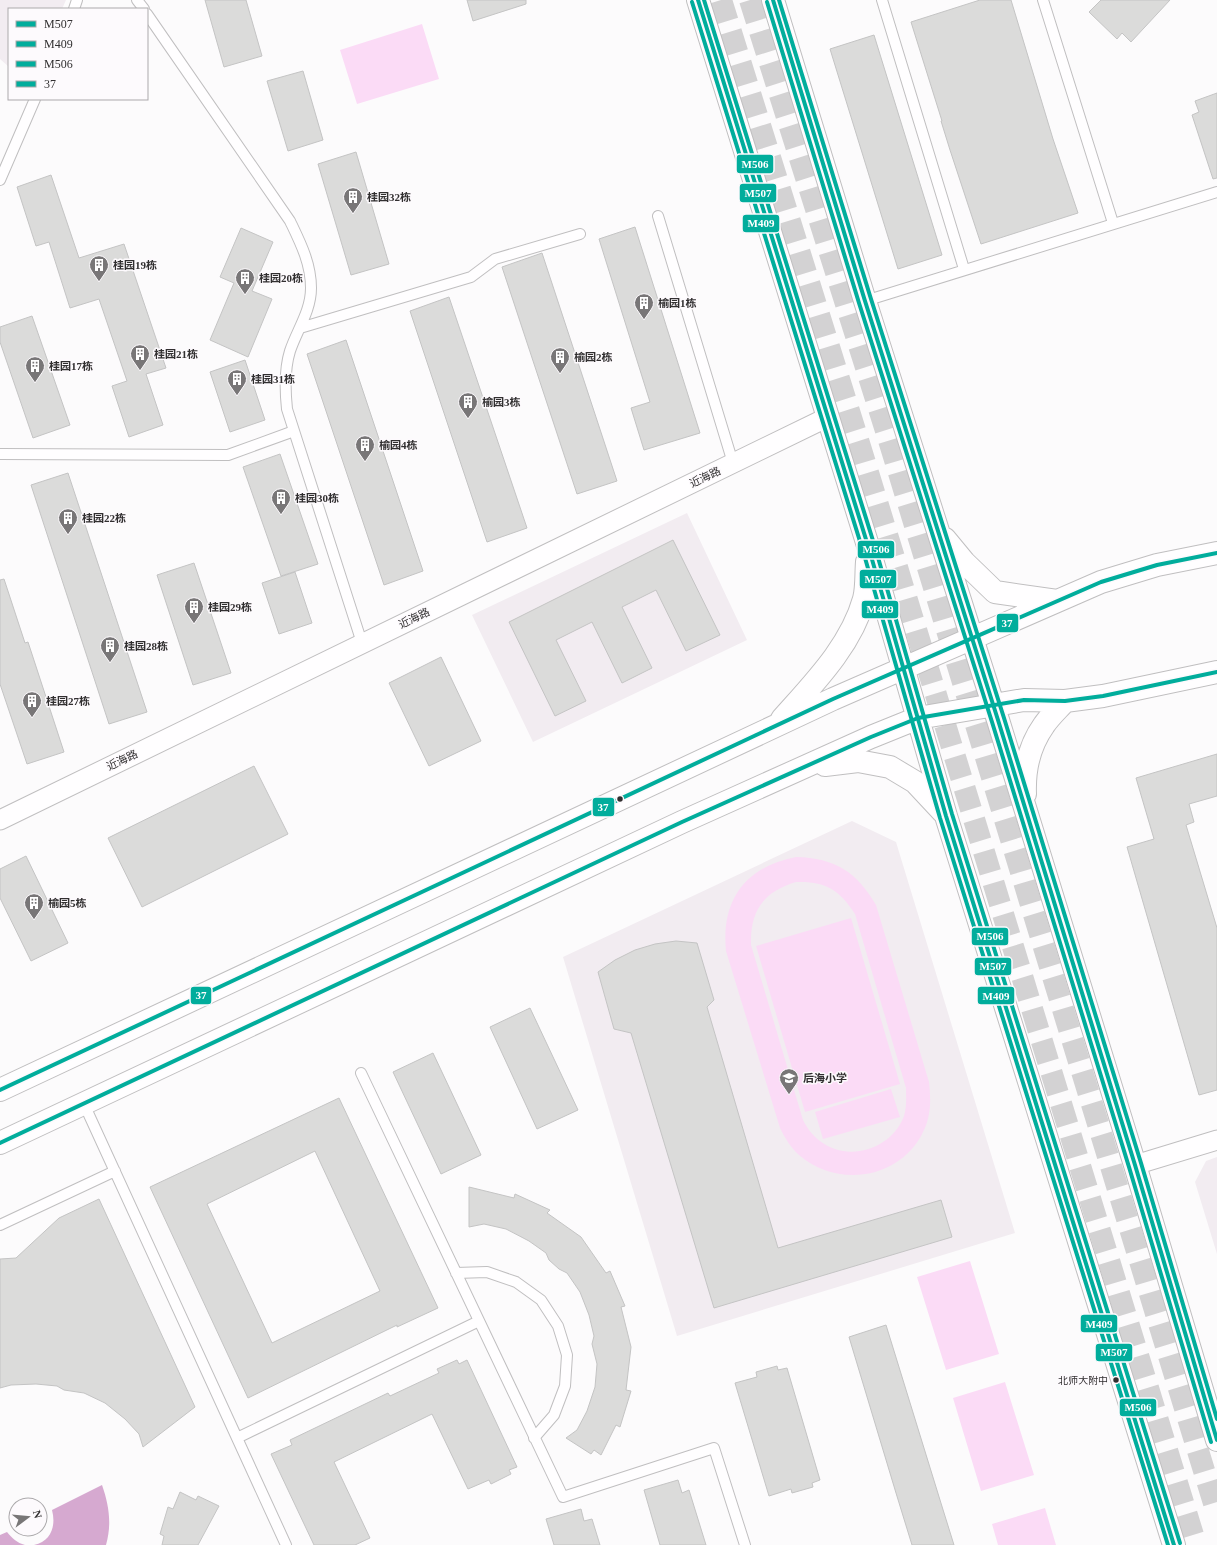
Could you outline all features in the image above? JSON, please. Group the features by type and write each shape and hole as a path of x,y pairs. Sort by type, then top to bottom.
{"main road":[{"path":"698,0 869,549 946,816 1174,1545"},
{"path":"773,0 865,301 994,706 1135,1165 1217,1440"},
{"path":"937,529 964,562 995,592 1058,601"},
{"path":"775,726 810,686 846,639 864,598 869,549"},
{"path":"0,1090 775,726 903,668 1101,582 1157,565 1217,553"},
{"path":"0,1144 682,822 871,737 918,718 1024,700 1065,701 1103,696 1217,672"},
{"path":"1025,809 1024,774 1033,745 1044,725 1065,701"},
{"path":"806,767 858,761 890,767 915,782 946,816"}],"street":[{"name":"近海路","path":"0,820 828,417"},
{"path":"1135,1165 1217,1140"}],"lane":[{"path":"137,0 143,8"},
{"path":"882,0 964,270"},
{"path":"1043,0 1113,223"},
{"path":"148,15 290,220 302,245 309,266 311,288 309,305 290,352 286,369 285,382 287,409 362,643"},
{"path":"0,180 35,100"},
{"path":"865,301 1217,192"},
{"path":"658,216 733,464"},
{"path":"300,328 471,277 495,259 580,234"},
{"path":"0,454 228,455 294,431"},
{"path":"361,1073 563,1497 714,1448 745,1545"},
{"path":"84,1104 286,1545"},
{"path":"0,1225 115,1171"},
{"path":"456,1273 487,1272 516,1282 540,1300 558,1326 567,1355 565,1386 554,1414 534,1438"},
{"path":"237,1438 479,1321"}],"shaded area":[{"path":"0,0 66,0 62,8 8,8 8,66 0,59"},
{"path":"422,24 439,79 357,104 340,50"},
{"path":"687,513 747,640 533,742 472,615"},
{"name":"后海小学","path":"852,821 896,842 1015,1233 677,1336 563,957"},
{"path":"796,857 822,860 844,869 861,884 869,894 876,905 929,1082 929,1113 924,1130 914,1147 901,1159 885,1168 868,1174 850,1175 832,1172 815,1166 799,1155 788,1143 780,1128 726,951 725,933 728,916 733,901 740,889 750,878 763,869 778,862","holes":["796,882 815,883 830,888 843,898 855,914 906,1088 905,1112 898,1127 890,1137 880,1144 868,1149 843,1151 831,1148 820,1141 810,1131 803,1120 751,945 753,922 761,904 767,897 785,886"]},
{"path":"851,918 900,1084 805,1112 756,946"},
{"path":"891,1089 900,1117 823,1139 815,1112"},
{"path":"1217,1157 1217,1254 1195,1182 1206,1161"},
{"path":"970,1261 999,1354 946,1370 917,1277"},
{"path":"1005,1382 1034,1475 981,1491 953,1398"},
{"path":"102,1485 109,1515 109,1530 106,1545 34,1545 45,1540 49,1536 53,1527 52,1510"},
{"path":"1045,1508 1056,1545 998,1545 992,1524"},
{"path":"7,1532 8,1537 12,1537 25,1545 0,1545 0,1535"}],"building":[{"path":"205,0 246,0 262,56 224,67"},
{"path":"467,0 526,0 526,4 473,21"},
{"path":"980,0 1011,0 1053,139 1078,213 981,244 950,150 911,22"},
{"path":"1101,0 1170,0 1131,42 1122,33 1117,39 1089,12"},
{"path":"874,35 942,255 898,269 830,49"},
{"path":"303,71 323,140 288,151 267,81"},
{"path":"1217,93 1217,178 1213,179 1192,115 1199,112 1195,101"},
{"name":"桂园32栋","path":"356,152 389,264 351,275 318,164"},
{"path":"51,175 79,258 124,244 166,368 146,374 163,425 129,437 112,386 127,381 99,299 70,308 49,242 36,246 17,187"},
{"name":"榆园1栋","path":"635,227 700,433 644,450 631,408 650,402 599,239"},
{"name":"桂园20栋","path":"241,228 273,242 252,291 272,299 248,357 210,340 234,283 220,277"},
{"name":"榆园2栋","path":"542,253 617,481 577,494 502,267"},
{"name":"榆园3栋","path":"449,297 527,528 487,542 410,311"},
{"name":"桂园17栋","path":"32,316 70,425 33,438 0,342 0,327"},
{"name":"榆园4栋","path":"346,340 423,571 384,585 307,354"},
{"name":"桂园31栋","path":"245,360 265,420 230,432 210,372"},
{"name":"桂园30栋","path":"280,454 318,564 281,576 243,467"},
{"path":"68,473 147,712 109,724 31,485"},
{"path":"673,540 720,635 686,651 656,590 622,607 652,668 622,683 592,622 556,640 586,701 555,716 509,622"},
{"name":"桂园29栋","path":"194,563 231,673 193,685 157,575"},
{"path":"295,572 312,623 279,634 262,583"},
{"name":"桂园27栋","path":"4,579 25,643 28,642 64,752 27,764 0,684 0,580"},
{"path":"441,657 481,741 429,766 389,683"},
{"path":"1217,754 1217,796 1189,804 1194,822 1186,825 1217,928 1217,1090 1199,1095 1127,847 1154,839 1136,778"},
{"path":"254,766 288,834 142,907 108,838"},
{"name":"榆园5栋","path":"26,856 68,943 31,961 0,898 0,869"},
{"path":"676,941 697,943 714,1000 707,1007 778,1248 941,1200 952,1237 714,1308 631,1033 614,1029 598,972 615,960 635,950 655,944"},
{"path":"530,1008 578,1110 537,1129 490,1027"},
{"path":"433,1053 481,1155 441,1174 393,1072"},
{"path":"339,1098 438,1308 397,1327 397,1325 248,1398 150,1187","holes":["315,1151 380,1291 272,1343 207,1204"]},
{"path":"469,1187 514,1198 515,1194 550,1210 547,1213 581,1237 606,1273 610,1271 625,1306 621,1307 631,1347 626,1390 631,1391 620,1427 616,1425 601,1455 594,1450 591,1454 566,1438 577,1430 587,1411 595,1387 597,1364 592,1344 594,1336 589,1315 580,1292 567,1273 559,1269 549,1260 546,1253 529,1241 506,1229 484,1224 469,1227"},
{"path":"99,1199 195,1407 143,1447 139,1434 125,1419 105,1403 84,1393 64,1390 57,1386 36,1384 11,1385 0,1388 0,1259 16,1258 59,1218"},
{"path":"886,1325 954,1545 912,1545 849,1337"},
{"path":"457,1360 459,1364 467,1360 517,1467 509,1470 511,1474 491,1484 489,1480 468,1489 432,1414 334,1462 370,1538 355,1545 314,1545 271,1454 292,1445 290,1440 388,1393 390,1396 439,1373 437,1369"},
{"path":"777,1366 778,1370 787,1368 820,1480 812,1483 813,1487 792,1493 791,1489 769,1496 735,1383 757,1377 756,1372"},
{"path":"678,1480 682,1493 689,1490 706,1545 660,1545 644,1490"},
{"path":"180,1492 196,1500 198,1496 219,1506 198,1545 162,1545 164,1536 160,1534 168,1507 173,1509"},
{"path":"581,1509 584,1521 592,1519 600,1545 554,1545 546,1519"}],"tunnel":[{"path":"721,0 862,453 1196,1545"},
{"path":"750,0 888,437 1217,1513"}],"transit line":[{"name":"M507","path":"698,0 869,549 946,816 1174,1545"},
{"name":"M506","path":"704,0 875,547 952,814 1180,1543"},
{"name":"M507","path":"773,0 865,301 998,720 1135,1165 1217,1440"},
{"name":"M506","path":"779,0 871,299 1004,718 1141,1163 1217,1419"},
{"name":"M409","path":"692,2 863,551 940,818 1168,1545"},
{"name":"M409","path":"767,2 859,303 992,722 1129,1167 1211,1442"},
{"name":"37","path":"0,1090 833,699 1101,582 1157,565 1217,553"},
{"name":"37","path":"0,1143 682,822 871,737 918,718 1024,700 1065,701 1103,696 1217,672"}],"place":[{"name":"桂园32栋","path":"353,214"},
{"name":"桂园19栋","path":"99,282"},
{"name":"桂园20栋","path":"245,295"},
{"name":"榆园1栋","path":"644,320"},
{"name":"桂园21栋","path":"140,371"},
{"name":"榆园2栋","path":"560,374"},
{"name":"桂园17栋","path":"35,383"},
{"name":"桂园31栋","path":"237,396"},
{"name":"榆园3栋","path":"468,419"},
{"name":"榆园4栋","path":"365,462"},
{"name":"桂园30栋","path":"281,515"},
{"name":"桂园22栋","path":"68,535"},
{"name":"桂园29栋","path":"194,624"},
{"name":"桂园28栋","path":"110,663"},
{"name":"桂园27栋","path":"32,718"},
{"name":"榆园5栋","path":"34,920"},
{"name":"后海小学","path":"789,1095"},
{"name":"北师大附中","path":"1116,1380"}]}
